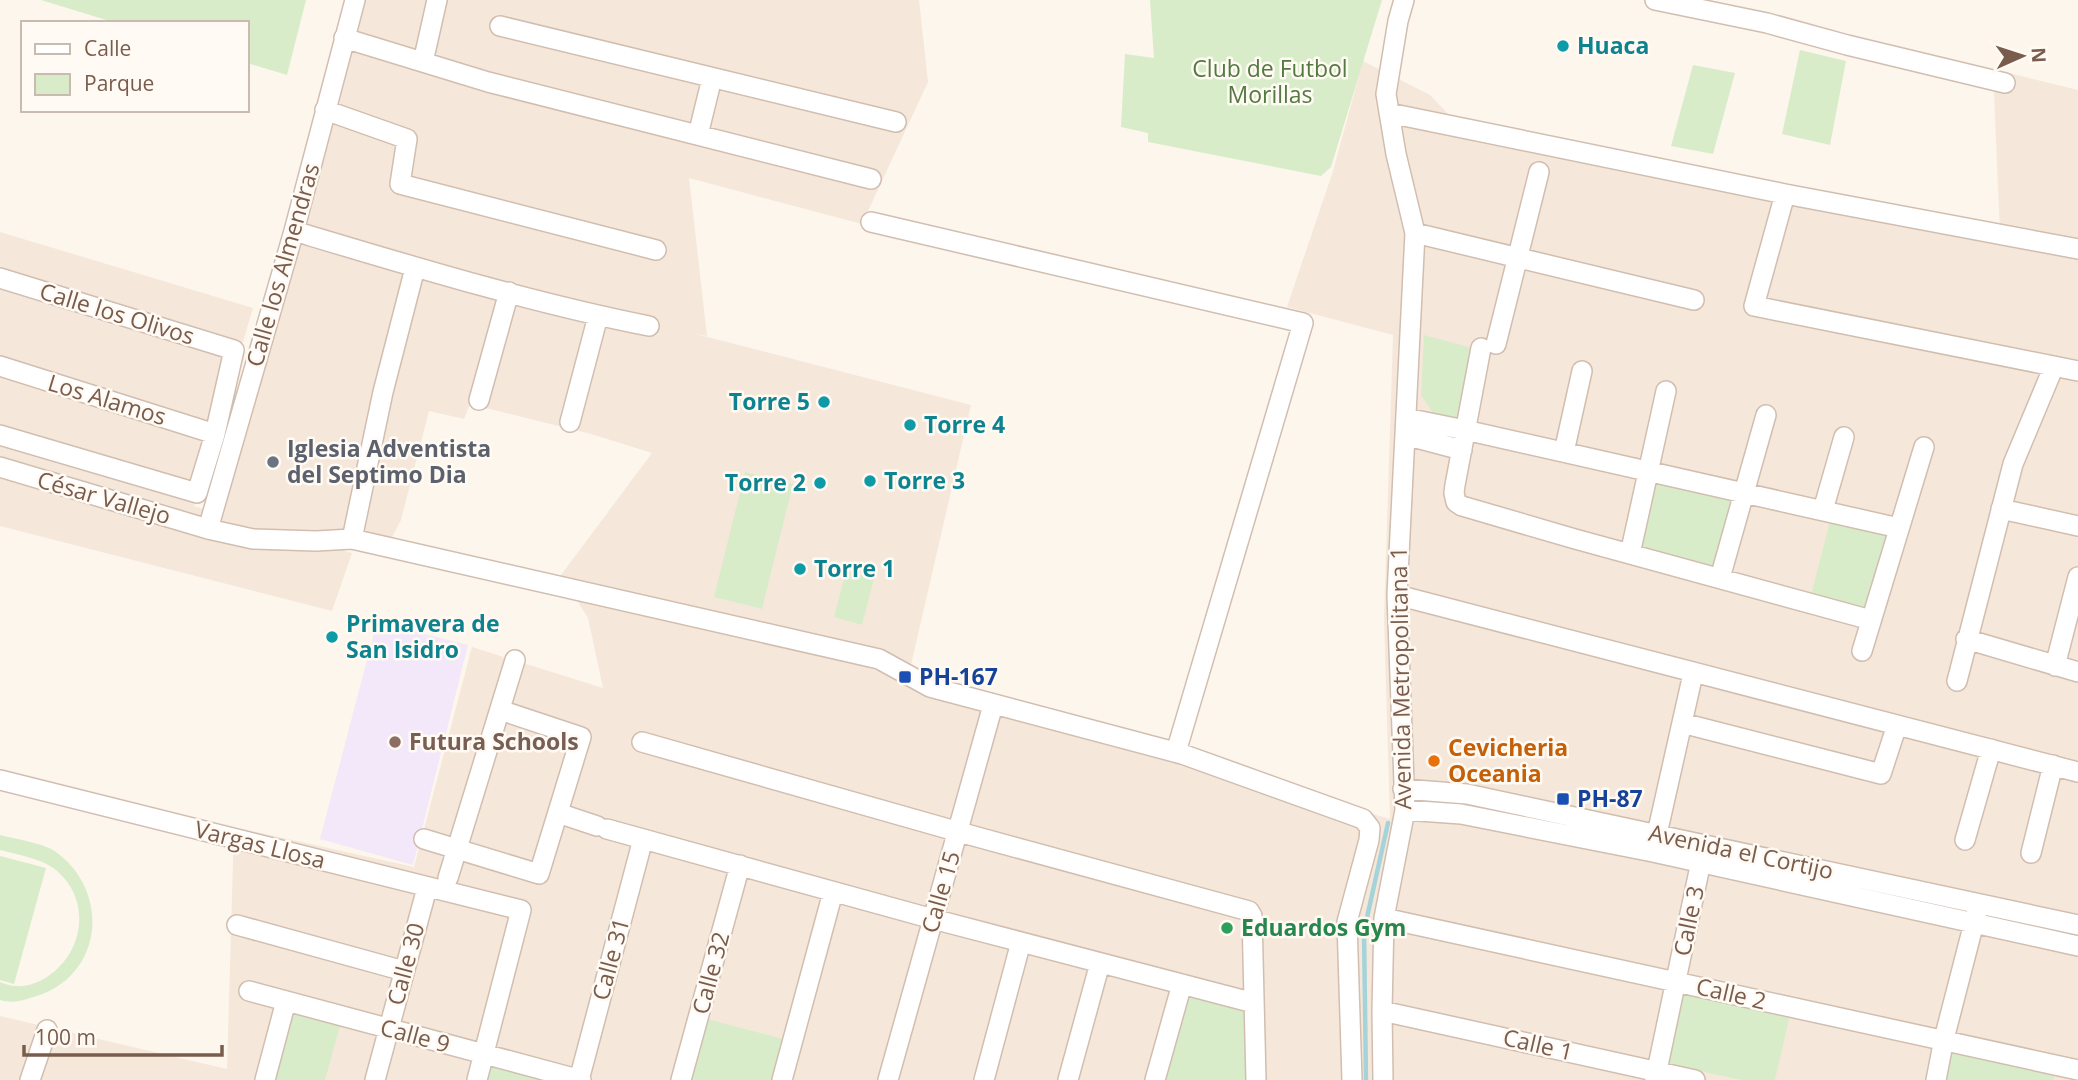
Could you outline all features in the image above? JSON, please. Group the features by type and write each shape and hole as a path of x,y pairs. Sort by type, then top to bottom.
{"street":[{"name":"Calle los Almendras","path":"208,529 293,231 355,0"},
{"path":"423,62 437,0"},
{"name":"Avenida Metropolitana 1","path":"1383,1080 1384,918 1405,810 1397,596 1415,233 1396,154 1386,94 1404,0"},
{"path":"1655,0 1767,23 2005,83"},
{"path":"500,26 896,122"},
{"path":"344,38 488,82 871,179"},
{"path":"698,135 712,78"},
{"path":"325,110 407,139 400,184 656,250"},
{"path":"1389,113 1785,194 2078,249"},
{"path":"1539,172 1518,258 1465,430 1454,493 1456,502 1462,506 1630,554 1871,620"},
{"path":"1785,194 1754,306 2078,371"},
{"path":"871,222 1303,323 1176,752"},
{"path":"293,231 415,268 598,316 649,326"},
{"path":"1415,233 1694,300"},
{"path":"352,539 383,393 415,268"},
{"name":"Calle los Olivos","path":"0,278 234,350 215,434"},
{"path":"479,400 509,292"},
{"path":"569,422 598,316"},
{"name":"Los Alamos","path":"0,366 215,434"},
{"path":"1957,681 2013,464 2054,366"},
{"path":"1564,452 1582,371"},
{"path":"1630,554 1666,391"},
{"path":"1720,578 1766,415"},
{"path":"1405,427 1465,430 1899,528"},
{"path":"1405,427 1462,450"},
{"path":"0,435 197,493 215,434"},
{"path":"1823,510 1844,437"},
{"path":"1862,651 1924,447"},
{"name":"César Vallejo","path":"0,467 208,529 253,539 352,539 879,659 930,687 1176,752 1363,819 1370,828 1369,840 1347,922 1352,1080"},
{"path":"2001,509 2078,526"},
{"path":"2055,666 2078,578"},
{"path":"1397,596 2078,772"},
{"path":"1966,639 2078,673"},
{"path":"448,878 515,660"},
{"path":"1657,834 1693,674"},
{"name":"Calle 15","path":"888,1080 993,705"},
{"path":"424,839 539,874 580,737 500,710"},
{"path":"1682,723 1881,775 1897,725"},
{"path":"642,742 1249,911 1252,916 1256,1080"},
{"path":"1965,840 1991,749"},
{"path":"2031,853 2053,765"},
{"name":"Vargas Llosa","path":"0,780 521,910 485,1055"},
{"name":"Avenida el Cortijo","path":"1404,789 1467,794 1657,834 1703,854 1974,923 2078,946"},
{"name":"Avenida el Cortijo","path":"1405,810 1461,814 1703,854 1979,903 2078,925"},
{"path":"558,813 602,828 833,892 1254,1003"},
{"name":"Calle 31","path":"580,1080 643,839"},
{"name":"Calle 3","path":"1656,1076 1703,854"},
{"name":"Calle 32","path":"681,1080 740,865"},
{"name":"Calle 30","path":"375,1080 427,888"},
{"path":"782,1080 833,892"},
{"path":"1936,1080 1979,903"},
{"name":"Calle 2","path":"1384,918 2078,1070"},
{"path":"237,925 404,971"},
{"path":"984,1080 1021,942"},
{"path":"1068,1080 1100,963"},
{"path":"1155,1080 1182,984"},
{"name":"Calle 9","path":"248,991 580,1080"},
{"path":"265,1080 286,1001"},
{"name":"Calle 1","path":"1382,1011 1656,1076 1695,1080"},
{"path":"30,1080 47,1030"},
{"path":"477,1080 485,1055"}],"shaded area":[{"path":"357,0 919,0 928,82 862,224 689,178 707,336 692,333 971,405 910,669 1177,758 1390,819 1384,619 1393,335 1287,307 1333,171 1363,61 1430,95 1475,142 1918,228 2000,233 1993,69 2078,90 2078,1080 0,1080 0,1016 227,1069 234,827 414,867 472,647 603,688 588,618 561,575 652,453 591,434 470,404 464,419 429,411 401,520 387,547 308,540 352,553 332,611 0,526 0,232 253,308 194,506 213,512"},
{"name":"Futura Schools","path":"377,622 468,645 413,865 320,839"}],"green space":[{"path":"41,0 306,0 287,75 248,63 248,21 109,21"},
{"name":"Club de Futbol Morillas","path":"1150,0 1382,0 1331,167 1321,176 1148,142 1148,133 1121,127 1125,54 1154,58"},
{"path":"1800,50 1846,61 1830,145 1782,134"},
{"path":"1693,65 1735,73 1713,154 1671,146"},
{"path":"1424,335 1476,349 1461,419 1433,413 1421,395"},
{"path":"745,472 793,484 762,609 714,597"},
{"path":"1654,478 1738,497 1717,571 1638,549"},
{"path":"1830,521 1893,534 1869,612 1811,595"},
{"path":"846,571 874,579 862,625 834,617"},
{"path":"0,835 37,844 56,852 74,869 86,888 92,910 92,931 87,952 76,970 59,985 37,996 14,1002 0,1000 0,982 14,986 36,983 59,967 76,941 79,911 75,896 56,870 36,860 0,850"},
{"path":"0,856 46,868 14,984 0,980"},
{"path":"1682,990 1790,1015 1775,1080 1742,1080 1666,1064"},
{"path":"1185,994 1250,1011 1250,1080 1162,1080"},
{"path":"290,1012 340,1026 325,1080 271,1080"},
{"path":"707,1019 787,1040 775,1080 692,1080"},
{"path":"1953,1050 2055,1074 2053,1080 1947,1080"},
{"path":"490,1064 546,1080 486,1080"}],"waterway":[{"path":"1366,1080 1364,931 1388,823"}],"place":[{"name":"Huaca","path":"1563,46"},
{"name":"Torre 5","path":"824,402"},
{"name":"Torre 4","path":"910,425"},
{"name":"Iglesia Adventista del Septimo Dia","path":"273,462"},
{"name":"Torre 3","path":"870,481"},
{"name":"Torre 2","path":"820,483"},
{"name":"Torre 1","path":"800,569"},
{"name":"Primavera de San Isidro","path":"332,637"},
{"name":"PH-167","path":"905,677"},
{"name":"Futura Schools","path":"395,742"},
{"name":"Cevicheria Oceania","path":"1434,761"},
{"name":"PH-87","path":"1563,799"},
{"name":"Eduardos Gym","path":"1227,928"}]}
